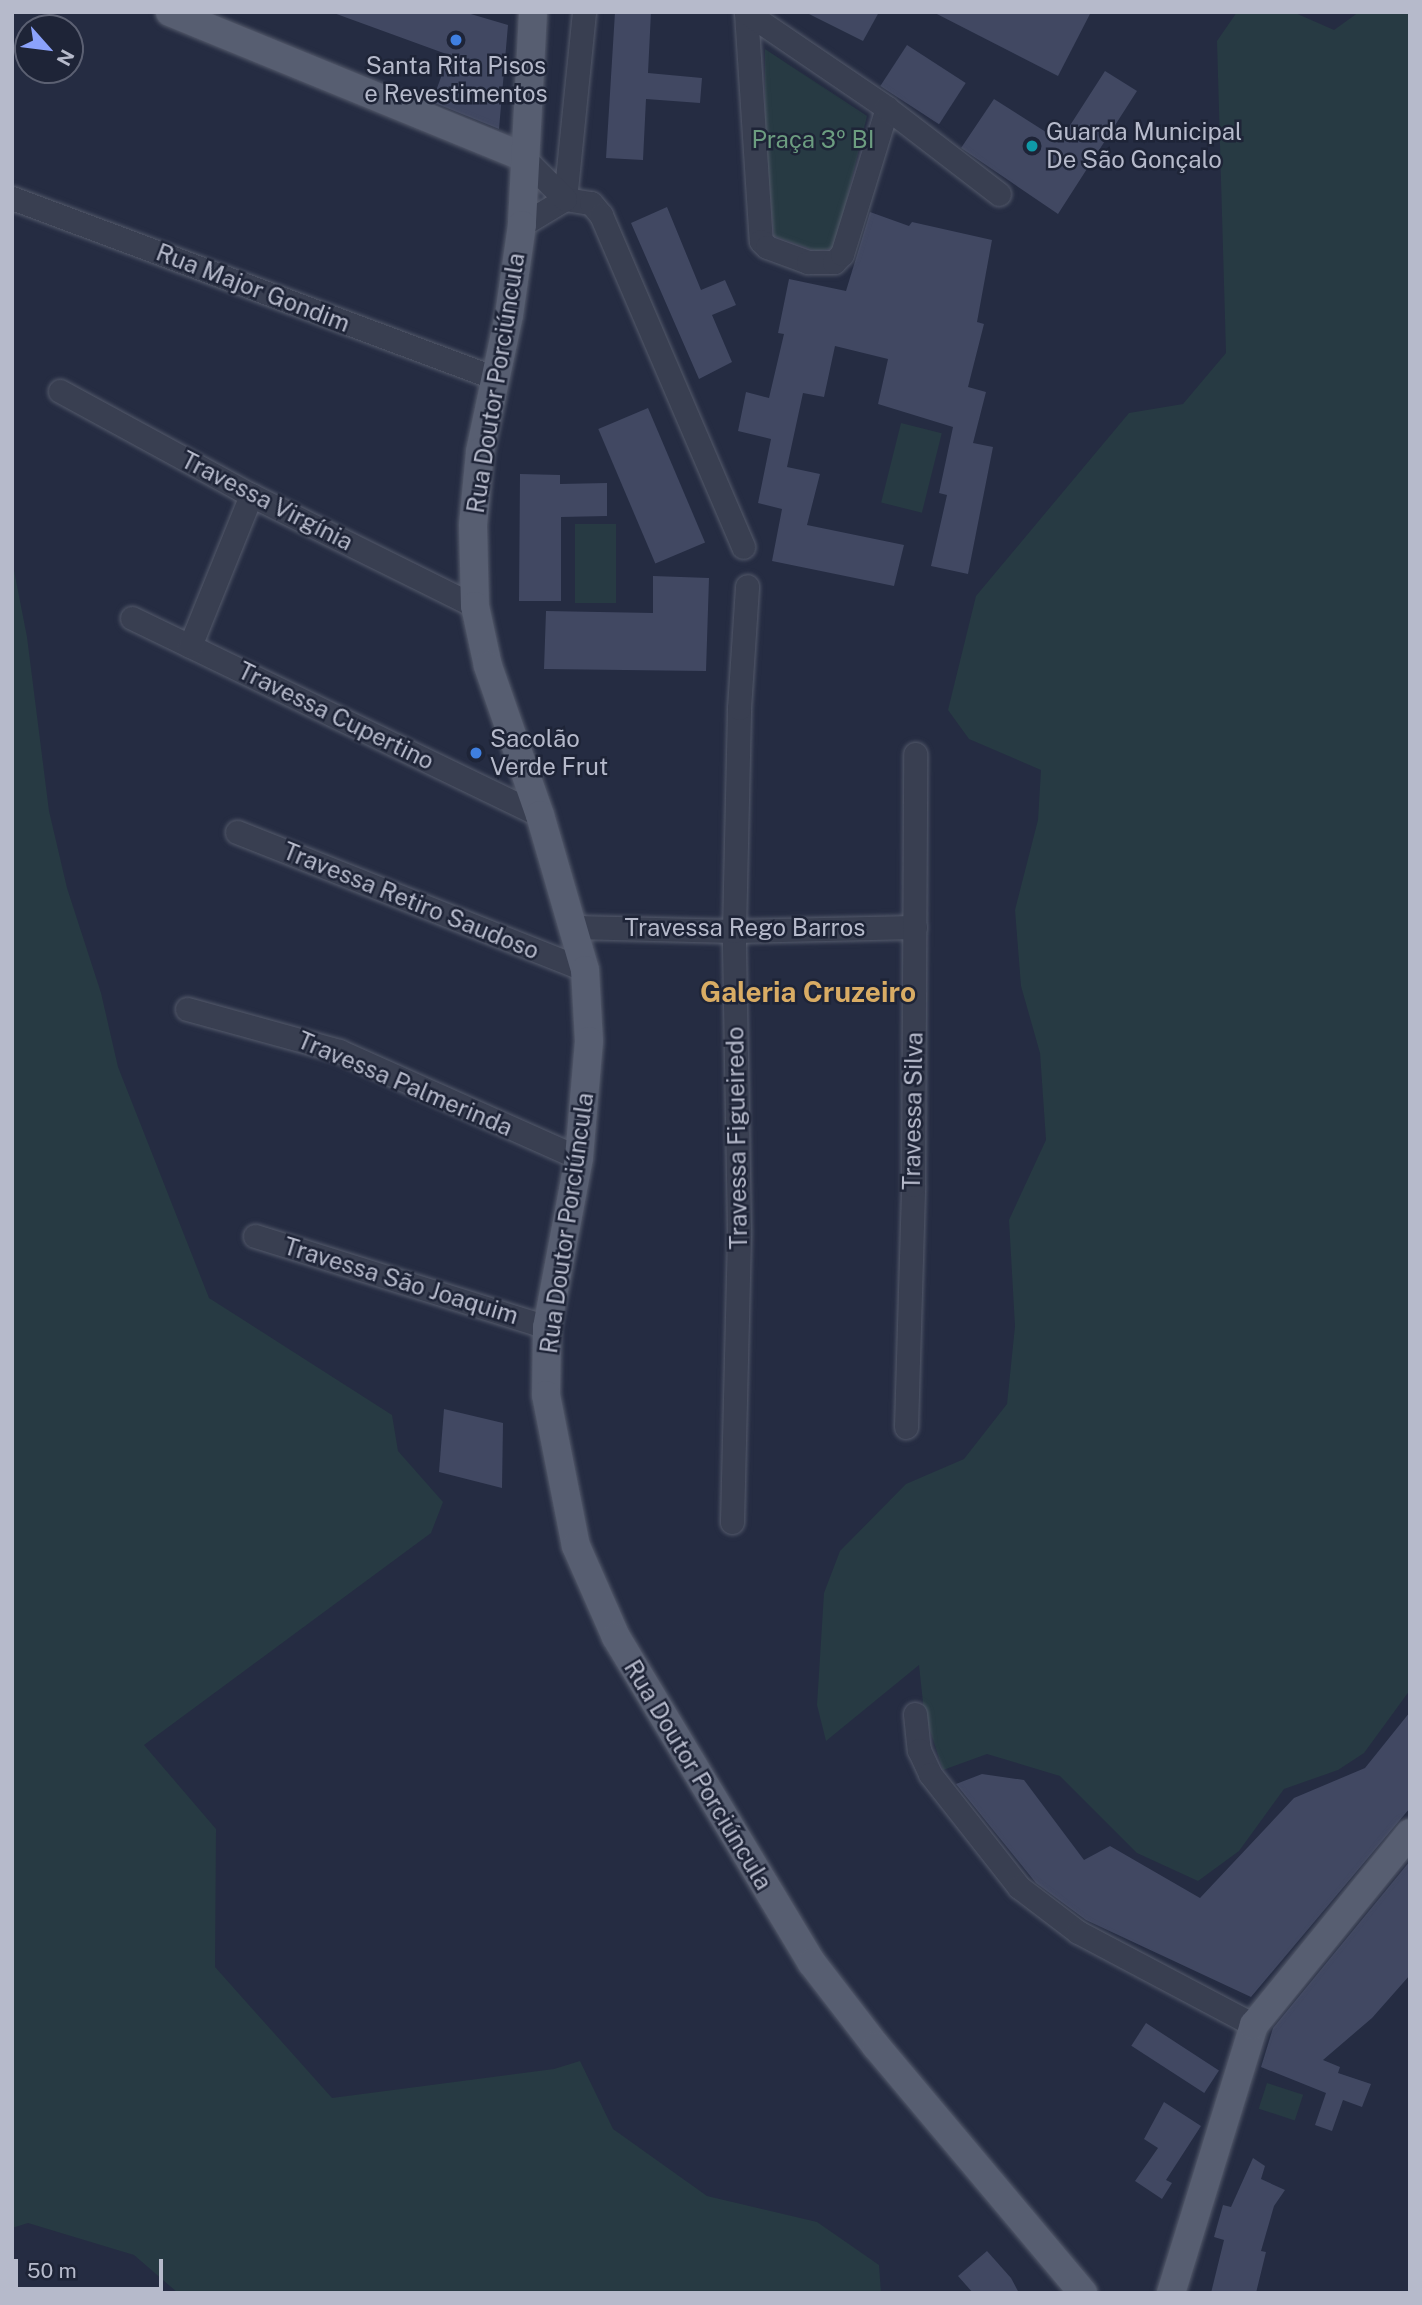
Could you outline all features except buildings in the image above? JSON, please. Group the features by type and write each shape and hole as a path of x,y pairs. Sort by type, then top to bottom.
{"main road":[{"path":"170,12 523,157"},
{"name":"Rua Doutor Porciúncula","path":"533,12 523,157 522,225 480,452 473,525 475,606 488,666 540,815 575,927 585,970 589,1041 579,1158 547,1327 546,1395 555,1457 576,1546 616,1637 812,1963 876,2046 1083,2293"},
{"path":"1171,2293 1254,2025 1410,1833"}],"street":[{"path":"565,200 584,12"},
{"path":"746,12 887,108 999,194"},
{"path":"746,12 761,240 767,247 808,262 834,262 842,254 887,108"},
{"path":"523,157 565,200"},
{"name":"Rua Major Gondim","path":"12,198 495,379"},
{"path":"522,225 565,200 591,203 601,215 743,547"},
{"name":"Travessa Virgínia","path":"60,391 251,495 475,606"},
{"path":"190,646 251,495"},
{"name":"Travessa Figueiredo","path":"732,1522 739,1231 734,931 739,708 747,586"},
{"name":"Travessa Cupertino","path":"132,618 540,815"},
{"name":"Travessa Silva","path":"906,1427 915,927 915,754"},
{"name":"Travessa Retiro Saudoso","path":"237,832 585,970"},
{"name":"Travessa Rego Barros","path":"575,927 734,931 915,927"},
{"name":"Travessa Palmerinda","path":"187,1009 339,1051 579,1158"},
{"name":"Travessa São Joaquim","path":"255,1236 547,1327"},
{"path":"915,1714 919,1750 930,1774 1019,1887 1078,1932 1254,2025"}],"green space":[{"path":"1237,12 1293,12 1334,30 1359,12 1410,12 1410,1690 1364,1753 1338,1770 1284,1789 1239,1851 1198,1881 1137,1853 1060,1776 987,1754 943,1770 924,1712 919,1665 826,1741 817,1705 824,1593 840,1551 906,1484 964,1459 1007,1404 1015,1326 1009,1220 1046,1140 1040,1053 1021,986 1015,910 1038,820 1041,770 969,739 948,710 976,596 1129,413 1183,404 1226,353 1217,41"},
{"name":"Praça 3º BI","path":"765,49 867,116 835,248 816,251 774,236 765,140"},
{"path":"901,423 942,433 922,513 881,503"},
{"path":"575,524 616,524 616,603 575,603"},
{"path":"12,560 27,637 49,811 67,888 101,993 118,1067 209,1298 392,1415 398,1451 443,1502 431,1533 144,1745 216,1829 215,1967 332,2098 554,2069 580,2061 613,2129 707,2196 817,2222 879,2265 881,2293 178,2293 134,2255 28,2223 12,2228"},
{"path":"1267,2083 1303,2095 1295,2120 1259,2109"}],"place":[{"name":"Santa Rita Pisos e Revestimentos","path":"456,40"},
{"name":"Guarda Municipal De São Gonçalo","path":"1032,146"},
{"name":"Sacolão Verde Frut","path":"476,753"}],"district":[{"name":"Galeria Cruzeiro","path":"808,992"}]}
